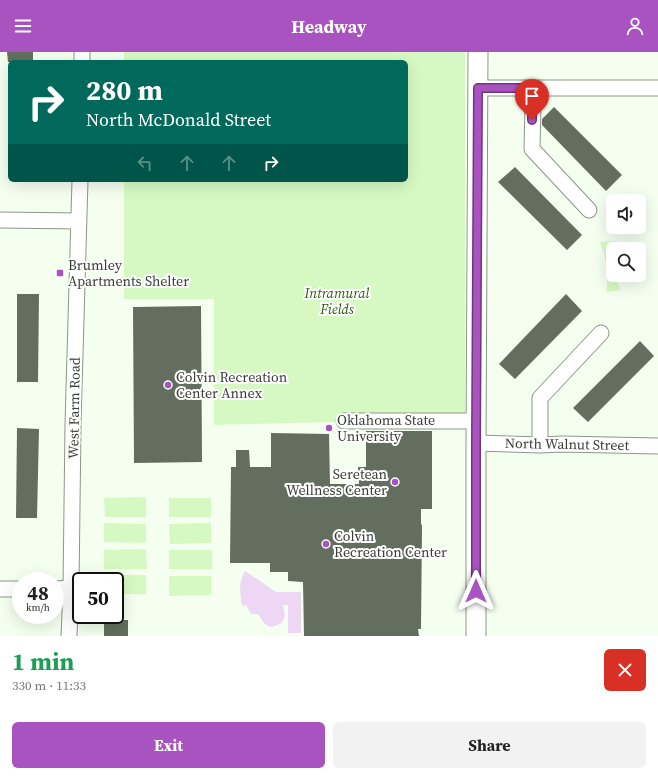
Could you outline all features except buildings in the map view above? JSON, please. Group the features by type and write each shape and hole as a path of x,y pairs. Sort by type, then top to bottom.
{"main road":[{"path":"476,636 478,52"}],"street":[{"path":"478,88 658,88"},
{"path":"532,88 532,149 590,210"},
{"name":"West Farm Road","path":"69,636 80,182"},
{"path":"0,220 79,221"},
{"path":"540,445 540,398 601,333"},
{"path":"344,421 476,421"},
{"name":"North Walnut Street","path":"476,443 658,446"},
{"path":"64,588 71,588"},
{"path":"0,589 12,589"}],"green space":[{"name":"Intramural Fields","path":"124,52 465,52 465,412 459,417 451,419 214,425 214,299 124,299 124,182 408,182 408,60 124,60"},
{"path":"616,241 606,242 606,266 604,253 600,242"},
{"path":"607,282 617,282 621,290 606,292"},
{"path":"146,497 146,517 105,517 104,498"},
{"path":"169,498 211,498 211,517 169,517"},
{"path":"104,523 146,524 146,543 104,542"},
{"path":"211,523 211,543 170,544 169,524"},
{"path":"146,549 147,569 104,569 104,550"},
{"path":"169,550 212,550 212,569 169,569"},
{"path":"124,575 146,575 146,594 124,594"},
{"path":"169,576 211,576 211,595 169,596"}],"shaded area":[{"path":"245,571 276,592 301,592 301,633 288,633 288,605 283,605 285,614 281,623 270,627 264,623 258,614 251,614 246,605 242,606 240,584"}],"place":[{"name":"Brumley Apartments Shelter","path":"60,273"},
{"name":"Colvin Recreation Center Annex","path":"168,385"},
{"name":"Oklahoma State University","path":"329,428"},
{"name":"Seretean Wellness Center","path":"395,482"},
{"name":"Colvin Recreation Center","path":"326,544"}],"route":[{"path":"476,591 478,88 532,88 532,120"}]}
